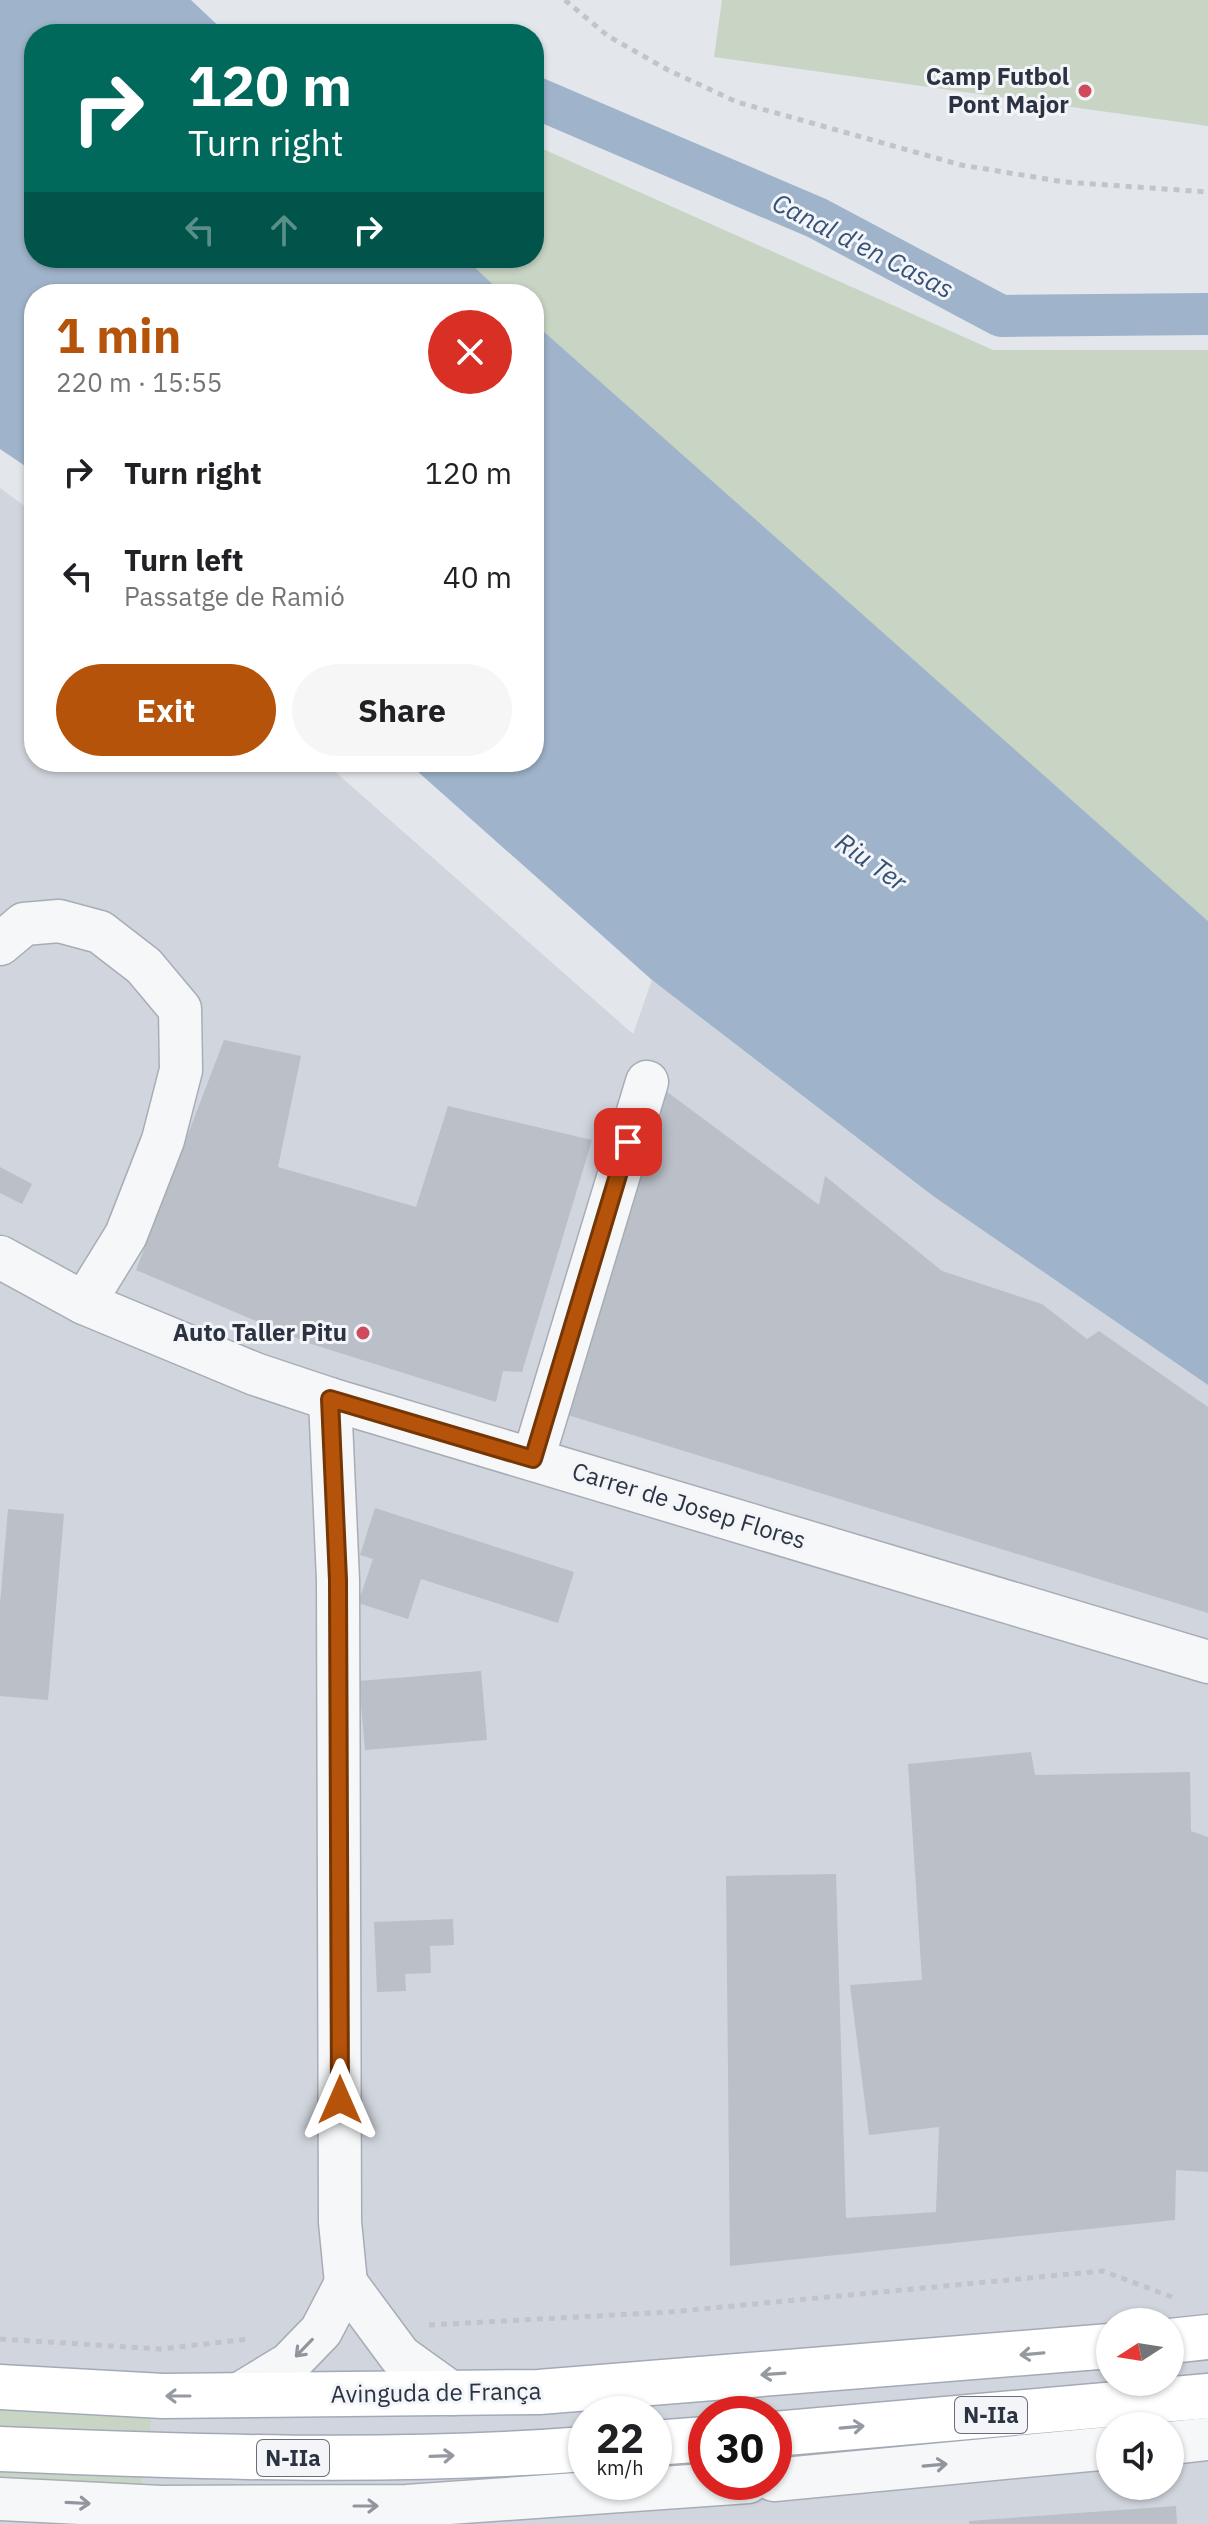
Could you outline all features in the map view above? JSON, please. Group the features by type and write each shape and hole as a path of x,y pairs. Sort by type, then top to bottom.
{"main road":[{"path":"1184,2325 1208,2337"},
{"name":"Avinguda de França","path":"0,2387 163,2396 539,2392 1096,2347"},
{"name":"N-IIa","path":"792,2432 1208,2396"},
{"name":"N-IIa","path":"0,2449 160,2456 349,2459 568,2450"}],"street":[{"path":"0,944 24,924 59,921 100,932 144,966 180,1009 181,1070 163,1140 126,1235 84,1303"},
{"path":"533,1459 647,1082"},
{"name":"Carrer de Josep Flores","path":"0,1257 84,1303 255,1374 1208,1662"},
{"path":"330,1399 338,1580 340,2222 346,2283 400,2356 453,2394"},
{"path":"236,2396 289,2364 321,2331 346,2283"},
{"path":"1184,2442 1208,2439"},
{"path":"792,2478 1096,2449"},
{"path":"0,2499 313,2515 429,2514 688,2488"}],"path":[{"path":"565,0 608,36 668,70 752,106 961,165 1065,182 1208,192"},
{"path":"426,2326 670,2312 1103,2271 1158,2308"},
{"path":"0,2339 161,2349 261,2337"}],"shaded area":[{"path":"0,488 24,506 24,772 335,772 633,1034 652,980 933,1196 1208,1385 1208,2524 0,2524"}],"green space":[{"name":"Camp Futbol Pont Major","path":"722,0 1208,0 1208,126 714,57"},
{"path":"544,149 993,350 1208,350 1208,921 544,332 544,284 492,284 476,268 544,268"},
{"path":"0,2409 151,2416 150,2436 0,2429"},
{"path":"0,2469 141,2473 142,2487 0,2481"}],"water":[{"path":"0,0 191,0 216,24 24,24 24,268 476,268 492,284 24,284 24,465 0,449"},
{"name":"Riu Ter","path":"544,332 1208,921 1208,1385 933,1196 652,980 418,772 544,772"}],"building":[{"path":"224,1040 301,1056 278,1167 416,1207 448,1106 592,1140 522,1372 503,1371 496,1402 308,1343 136,1270"},
{"path":"666,1091 819,1205 825,1176 942,1271 1042,1304 1087,1339 1099,1331 1208,1407 1208,1613 568,1415"},
{"path":"0,1167 32,1184 22,1204 0,1193"},
{"path":"375,1508 574,1572 558,1623 421,1579 408,1619 358,1603 373,1559 360,1555"},
{"path":"8,1509 64,1514 48,1700 0,1696 0,1604"},
{"path":"481,1671 487,1740 365,1750 359,1681"},
{"path":"1031,1752 1035,1775 1190,1772 1191,1831 1208,1837 1208,2172 1176,2170 1175,2220 730,2266 726,1876 836,1874 846,2218 936,2212 939,2127 869,2135 850,1985 922,1980 908,1764"},
{"path":"453,1919 454,1945 430,1946 431,1973 405,1974 406,1991 377,1992 374,1922"},
{"path":"1176,2506 1177,2524 969,2524 969,2521"}],"waterway":[{"name":"Canal d'en Casas","path":"544,101 817,218 1001,316 1208,314"}],"place":[{"name":"Camp Futbol Pont Major","path":"1085,91"},
{"name":"Auto Taller Pitu","path":"363,1333"}],"route":[{"path":"340,2100 338,1580 330,1399 533,1459 628,1142"}]}
